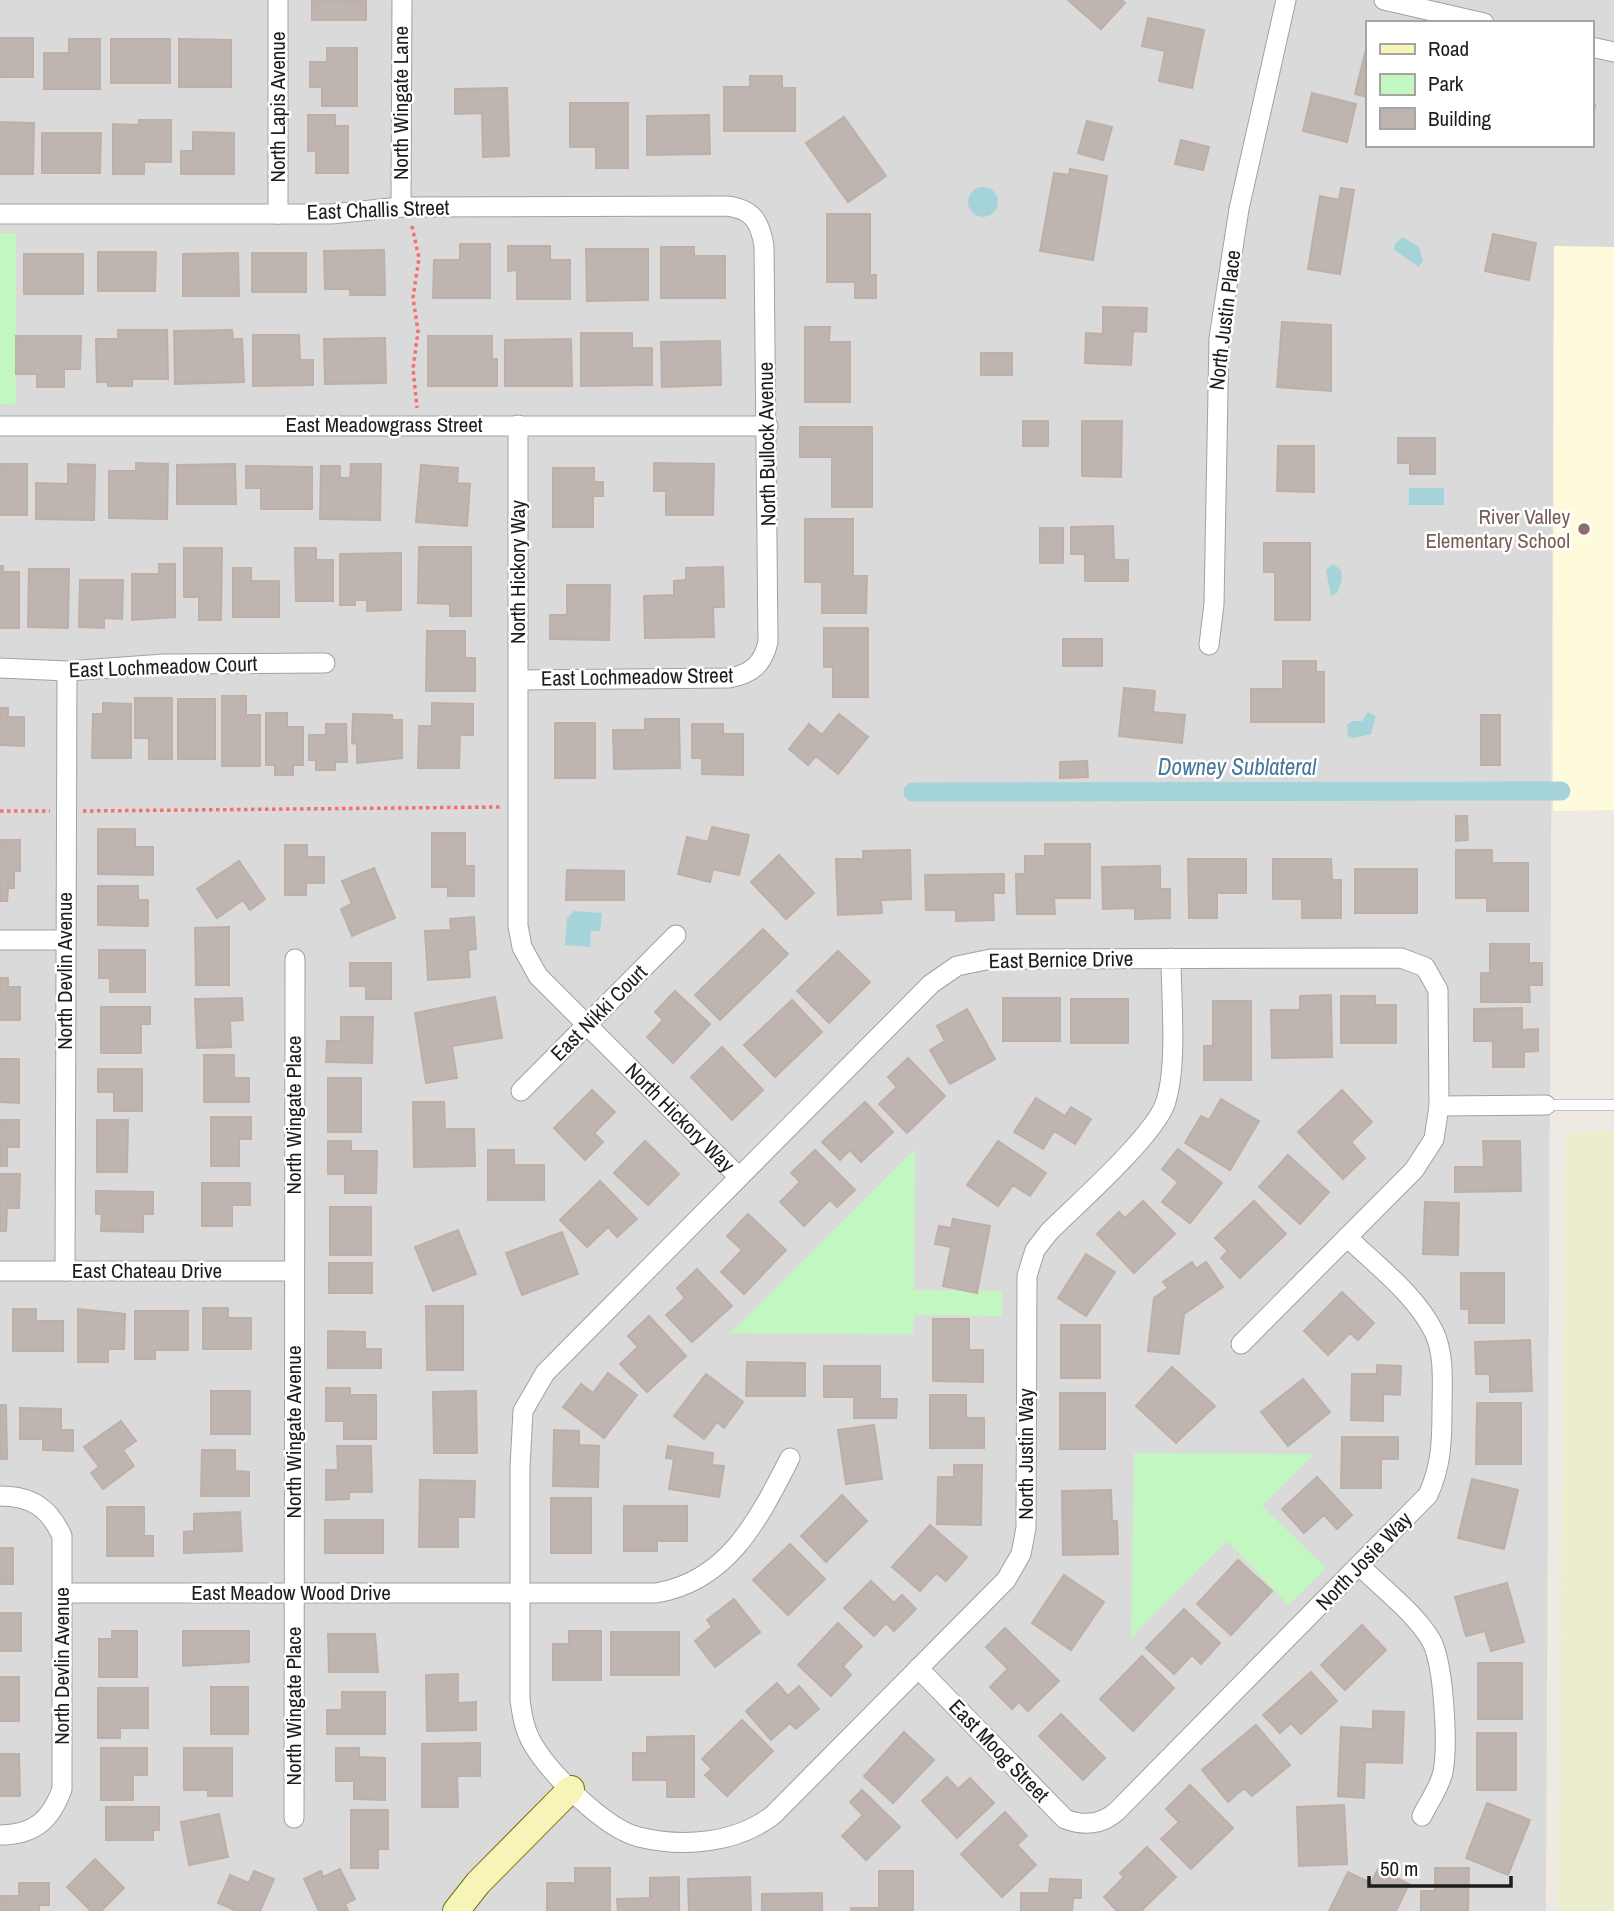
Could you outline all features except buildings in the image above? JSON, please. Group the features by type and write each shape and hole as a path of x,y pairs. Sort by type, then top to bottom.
{"street":[{"name":"North Lapis Avenue","path":"278,0 278,214"},
{"name":"North Wingate Lane","path":"401,207 402,0"},
{"name":"North Justin Place","path":"1209,645 1214,604 1219,338 1239,209 1286,0"},
{"path":"1384,0 1476,21"},
{"path":"1593,47 1614,52"},
{"name":"East Challis Street","path":"0,214 331,214 401,207 727,206 742,208 754,215"},
{"name":"North Bullock Avenue","path":"754,215 762,229 764,246 768,426 768,642 762,661 754,670"},
{"name":"North Hickory Way","path":"518,425 518,926 522,947 538,976 739,1177 545,1373 523,1411 520,1593 523,1721 532,1742 571,1789 618,1828 638,1837 692,1840"},
{"name":"East Meadowgrass Street","path":"0,426 768,426"},
{"name":"East Lochmeadow Court","path":"0,668 66,671 164,664 325,663"},
{"name":"East Lochmeadow Street","path":"518,680 729,678 754,670"},
{"name":"North Devlin Avenue","path":"65,1271 66,671"},
{"name":"East Nikki Court","path":"521,1091 676,935"},
{"path":"0,940 65,940"},
{"name":"North Justin Way","path":"692,1840 736,1837 756,1828 773,1815 1006,1580 1021,1554 1026,1528 1027,1276 1035,1251 1049,1232 1150,1130 1165,1105 1171,1077 1171,958"},
{"name":"East Bernice Drive","path":"739,1177 931,984 957,966 991,959 1401,958 1425,967 1438,990 1439,1106"},
{"name":"North Wingate Place","path":"294,1270 295,959"},
{"path":"1241,1344 1414,1170 1434,1139 1439,1106 1546,1105"},
{"name":"North Josie Way","path":"1085,1824 1111,1816 1360,1566 1428,1495 1438,1475 1442,1450 1441,1362 1435,1333 1419,1308 1348,1237"},
{"name":"East Chateau Drive","path":"0,1271 294,1270"},
{"name":"North Wingate Avenue","path":"294,1270 294,1594"},
{"name":"East Meadow Wood Drive","path":"62,1593 656,1593 678,1589 698,1581 750,1531 790,1458"},
{"name":"North Devlin Avenue","path":"0,1496 32,1501 50,1513 62,1536 62,1789 48,1819 23,1833 0,1835"},
{"path":"1360,1566 1417,1623 1430,1640 1439,1660 1443,1681 1443,1774 1422,1816"},
{"name":"North Wingate Place","path":"293,1818 294,1594"},
{"name":"East Moog Street","path":"918,1668 1065,1819 1085,1824"},
{"path":"456,1911 478,1884 571,1789"}],"lane":[{"path":"1546,1105 1614,1105"}],"path":[{"path":"401,207 410,220 419,258 413,298 418,331 413,376 418,424"},
{"path":"0,811 518,807"}],"shaded area":[{"path":"0,0 1614,0 1614,247 1554,247 1546,1911 0,1911"},
{"name":"River Valley Elementary School","path":"1554,246 1614,247 1614,810 1553,811"}],"green space":[{"path":"0,233 16,233 16,405 0,404"},
{"path":"1614,1130 1614,1911 1558,1911 1566,1133"},
{"path":"915,1149 914,1290 1002,1291 1002,1316 914,1315 913,1334 730,1333"},
{"path":"1134,1453 1314,1454 1262,1506 1326,1568 1289,1605 1227,1541 1131,1638"}],"water":[{"path":"983,187 989,188 997,196 997,208 989,216 983,217 977,216 969,208 968,202 969,196 977,188"},
{"path":"1403,237 1419,247 1423,260 1419,267 1394,250 1395,244"},
{"path":"1409,488 1444,488 1444,505 1409,505"},
{"path":"1333,564 1341,570 1342,580 1337,593 1331,596 1326,570"},
{"path":"1368,712 1376,716 1371,734 1354,738 1348,736 1347,725 1352,721 1362,721"},
{"path":"574,911 602,913 600,931 591,931 590,947 565,945 567,918"}],"waterway":[{"name":"Downey Sublateral","path":"913,792 1561,791"}],"place":[{"name":"River Valley Elementary School","path":"1584,529"}]}
